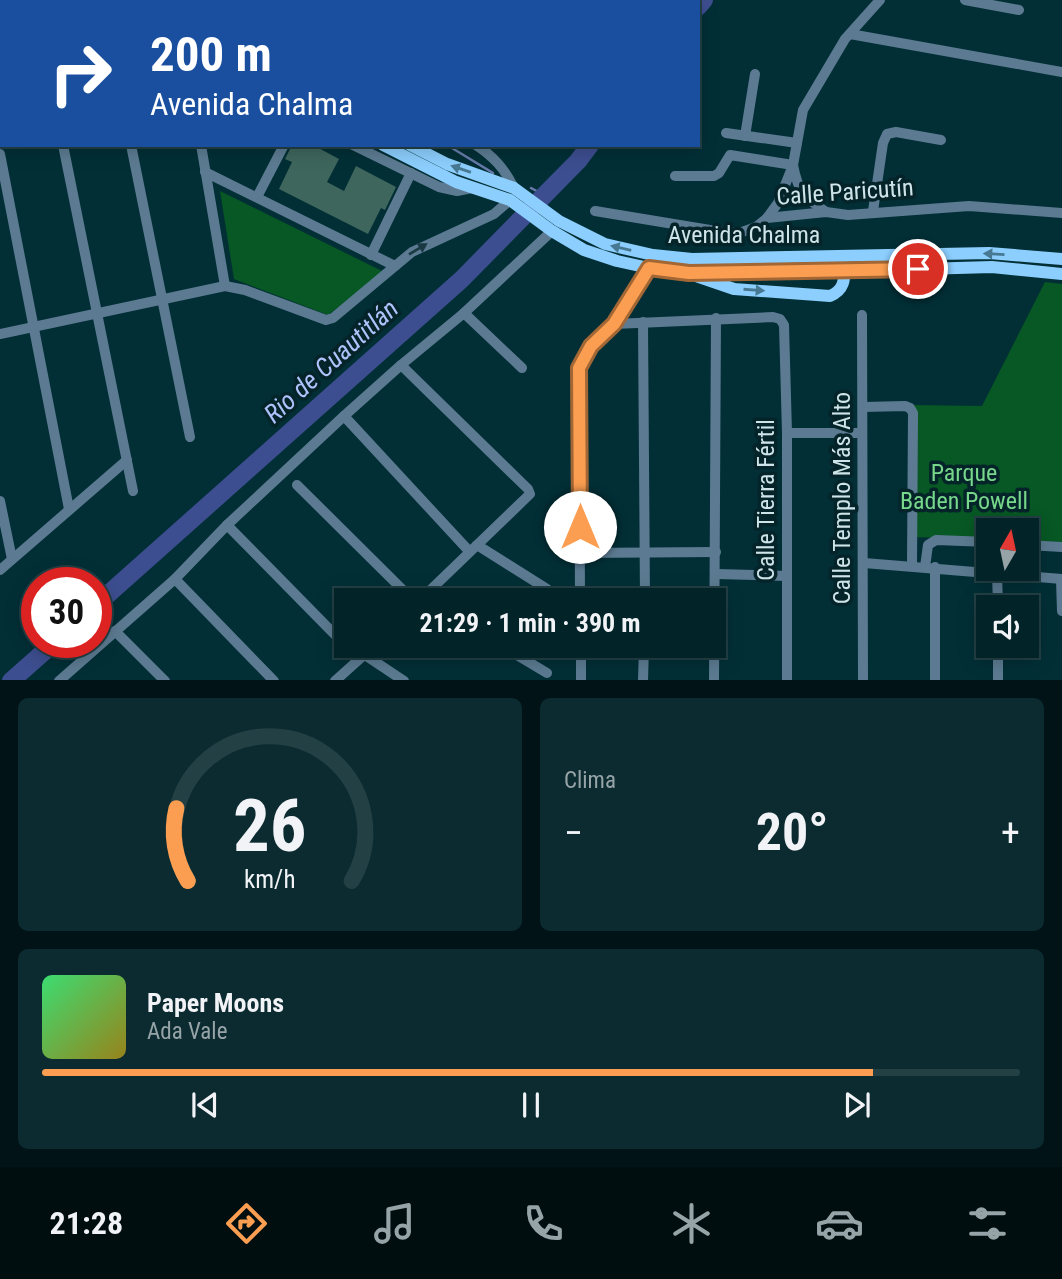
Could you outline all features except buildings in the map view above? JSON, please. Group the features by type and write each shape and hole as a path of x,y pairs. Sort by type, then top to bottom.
{"main road":[{"name":"Avenida Chalma","path":"387,147 456,182 474,187 511,189"},
{"name":"Avenida Chalma","path":"414,147 447,164 511,189 552,231 584,250 649,268 689,273 992,267 1062,274"},
{"name":"Avenida Chalma","path":"530,207 605,244 653,255 692,259 989,253 1062,259"},
{"path":"689,273 734,289 830,296 838,293 844,284 843,256"}],"street":[{"path":"767,218 778,203 793,165 803,110 850,34 880,0"},
{"path":"965,0 1019,10"},
{"path":"850,34 1060,72"},
{"path":"745,136 755,74"},
{"path":"873,211 883,143 887,134 896,132 941,140"},
{"path":"726,133 797,143"},
{"path":"62,147 134,491"},
{"path":"131,147 190,438"},
{"path":"201,147 225,286"},
{"path":"257,197 283,147"},
{"path":"358,147 450,190 474,187"},
{"path":"0,334 225,286 245,290 326,320 333,318 412,251 494,214 511,189 504,168 479,147"},
{"path":"0,154 69,509"},
{"path":"675,176 714,176 719,173 730,155 793,165"},
{"path":"793,165 800,190 806,198 826,212"},
{"path":"205,172 395,265"},
{"path":"371,255 411,173"},
{"name":"Calle Paricutín","path":"594,211 722,232 749,230 767,218 826,212 848,215 969,205 1061,209"},
{"path":"60,680 175,579 344,416 464,313 552,231"},
{"path":"580,588 579,368 591,346 614,324 649,268"},
{"path":"464,313 522,368"},
{"name":"Calle Templo Más Alto","path":"862,315 863,680"},
{"name":"Calle Tierra Fértil","path":"716,318 773,317 780,319 783,325 787,433 787,680"},
{"path":"614,324 716,318 714,680"},
{"path":"643,322 645,588"},
{"path":"401,365 528,489 530,494 432,588"},
{"path":"864,407 905,407 911,408 913,413 912,566"},
{"path":"344,416 473,548 545,588"},
{"path":"787,433 862,433"},
{"path":"0,570 127,460"},
{"path":"297,485 407,588"},
{"path":"0,501 12,559"},
{"path":"228,525 334,633"},
{"path":"935,680 928,545 936,540 976,542"},
{"path":"1040,546 1062,547"},
{"path":"580,553 716,552"},
{"path":"864,563 976,570"},
{"path":"716,573 787,576"},
{"path":"1040,577 1062,579 1062,611"},
{"path":"175,579 273,680"},
{"path":"116,631 164,680"},
{"path":"336,680 361,658"},
{"path":"364,658 402,680"},
{"path":"522,658 547,673"},
{"path":"581,658 581,680"},
{"path":"643,680 644,658"},
{"path":"998,658 998,680"}],"green space":[{"path":"220,191 384,272 328,315 234,279"},
{"name":"Parque Baden Powell","path":"1045,282 1062,284 1062,542 1040,541 1040,518 976,518 976,539 912,537 911,405 982,406"}],"waterway":[{"name":"Rio de Cuautitlán","path":"700,5 704,0"},
{"path":"450,147 493,173"},
{"name":"Rio de Cuautitlán","path":"112,591 462,279 578,161 588,147"},
{"path":"531,188 544,195"},
{"name":"Rio de Cuautitlán","path":"12,680 37,658"}],"route":[{"path":"580,527 579,368 591,346 614,324 649,268 689,273 918,269"}]}
